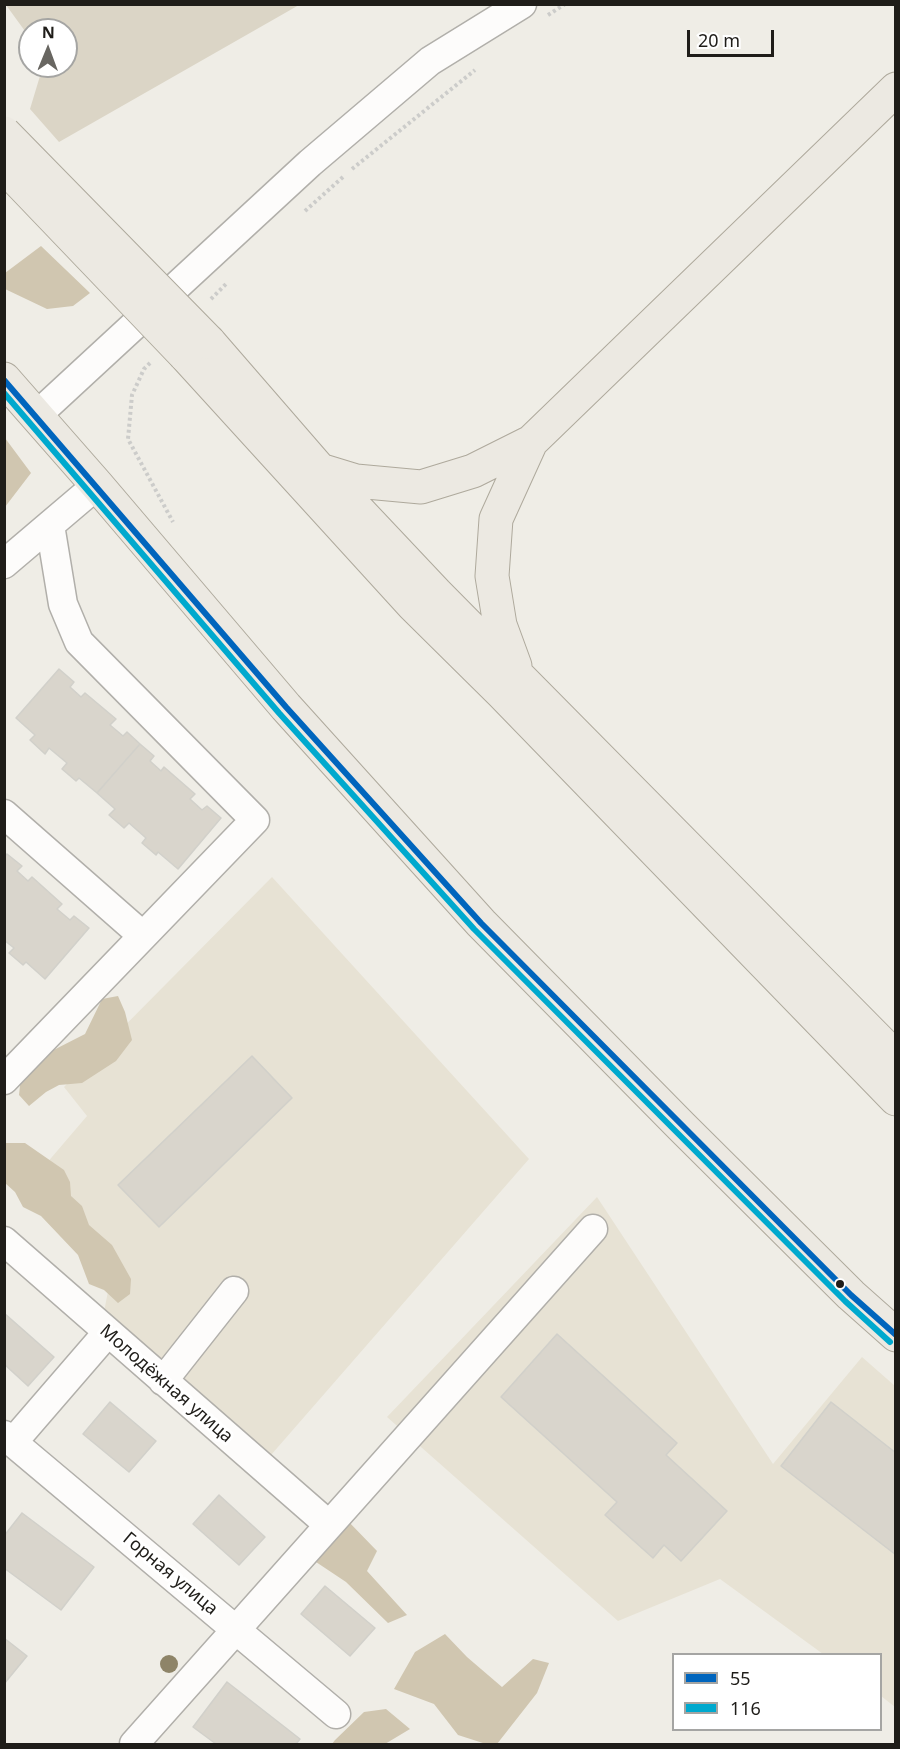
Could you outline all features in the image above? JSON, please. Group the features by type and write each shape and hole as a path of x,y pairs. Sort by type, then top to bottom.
{"main road":[{"path":"320,470 356,481 421,487 473,471 531,442 896,88"},
{"path":"4,133 197,348 412,604 510,684 896,1058"},
{"path":"4,166 197,348 320,470 510,684 896,1100"},
{"path":"4,379 286,707 481,923 851,1295 896,1335"},
{"path":"510,684 492,576 496,519 531,442"}],"street":[{"path":"36,416 301,171 430,61 534,11"},
{"path":"4,564 97,485"},
{"path":"4,1080 255,820 79,642 63,604 50,525"},
{"path":"4,814 143,936"},
{"path":"134,1744 593,1229"},
{"name":"Молодёжная улица","path":"4,1241 329,1526"},
{"path":"163,1381 234,1291"},
{"path":"9,1438 108,1332"},
{"name":"Горная улица","path":"9,1438 336,1713"}],"path":[{"path":"534,11 565,4"},
{"path":"298,217 348,172 478,67"},
{"path":"208,303 232,278"},
{"path":"152,361 144,369 132,395 128,439 170,519 177,527"}],"shaded area":[{"path":"6,5 299,5 59,142 30,109 39,78 78,78 78,18 18,18 18,22"},
{"path":"41,246 90,293 73,306 47,309 5,289 5,273"},
{"path":"5,438 31,473 5,507"},
{"path":"272,877 529,1159 271,1455 104,1312 110,1281 34,1178 87,1116 64,1087"},
{"path":"118,996 125,1012 132,1040 116,1061 82,1083 59,1085 29,1106 19,1095 21,1076 34,1060 85,1034 102,999"},
{"path":"5,1143 25,1143 64,1170 70,1182 71,1196 82,1206 89,1225 112,1245 131,1279 130,1294 118,1303 104,1290 89,1284 78,1255 41,1216 23,1207 15,1192 5,1183"},
{"path":"597,1197 773,1464 862,1357 895,1386 895,1707 882,1697 882,1653 822,1653 720,1579 618,1621 387,1417"},
{"path":"347,1520 377,1551 367,1571 407,1615 388,1623 346,1582 313,1560"},
{"path":"445,1634 467,1657 502,1687 533,1659 549,1663 537,1693 497,1744 486,1744 458,1735 434,1704 394,1689 415,1652"},
{"path":"386,1709 410,1729 385,1744 332,1744 364,1712"}],"building":[{"path":"59,669 74,682 70,687 81,697 85,693 116,719 110,725 123,736 127,732 140,744 97,793 79,778 76,781 62,769 67,763 49,748 45,754 30,740 35,735 16,718"},
{"path":"140,744 154,756 150,761 161,771 164,767 195,794 190,799 202,810 207,806 221,818 178,869 158,852 156,855 142,843 146,838 129,823 124,828 109,815 115,809 97,793"},
{"path":"7,854 22,866 17,871 28,881 32,877 62,904 57,909 70,920 74,916 89,928 45,979 26,962 23,965 9,953 14,948 4,940 4,857"},
{"path":"252,1056 292,1098 159,1227 118,1185"},
{"path":"4,1313 54,1357 28,1386 4,1364"},
{"path":"557,1334 677,1443 666,1455 727,1511 681,1561 664,1545 653,1558 605,1515 617,1502 501,1397"},
{"path":"110,1402 156,1441 129,1472 83,1434"},
{"path":"831,1402 896,1453 896,1555 781,1466"},
{"path":"219,1495 265,1537 239,1565 193,1524"},
{"path":"22,1513 94,1567 61,1610 4,1568 4,1536"},
{"path":"325,1586 375,1628 350,1656 301,1614"},
{"path":"4,1638 27,1656 4,1684"},
{"path":"227,1682 300,1739 296,1744 216,1744 193,1727"}],"transit line":[{"name":"55","path":"4,380 286,707 481,923 851,1295 896,1335"},
{"name":"116","path":"4,393 279,713 474,929 845,1301 890,1342"}]}
